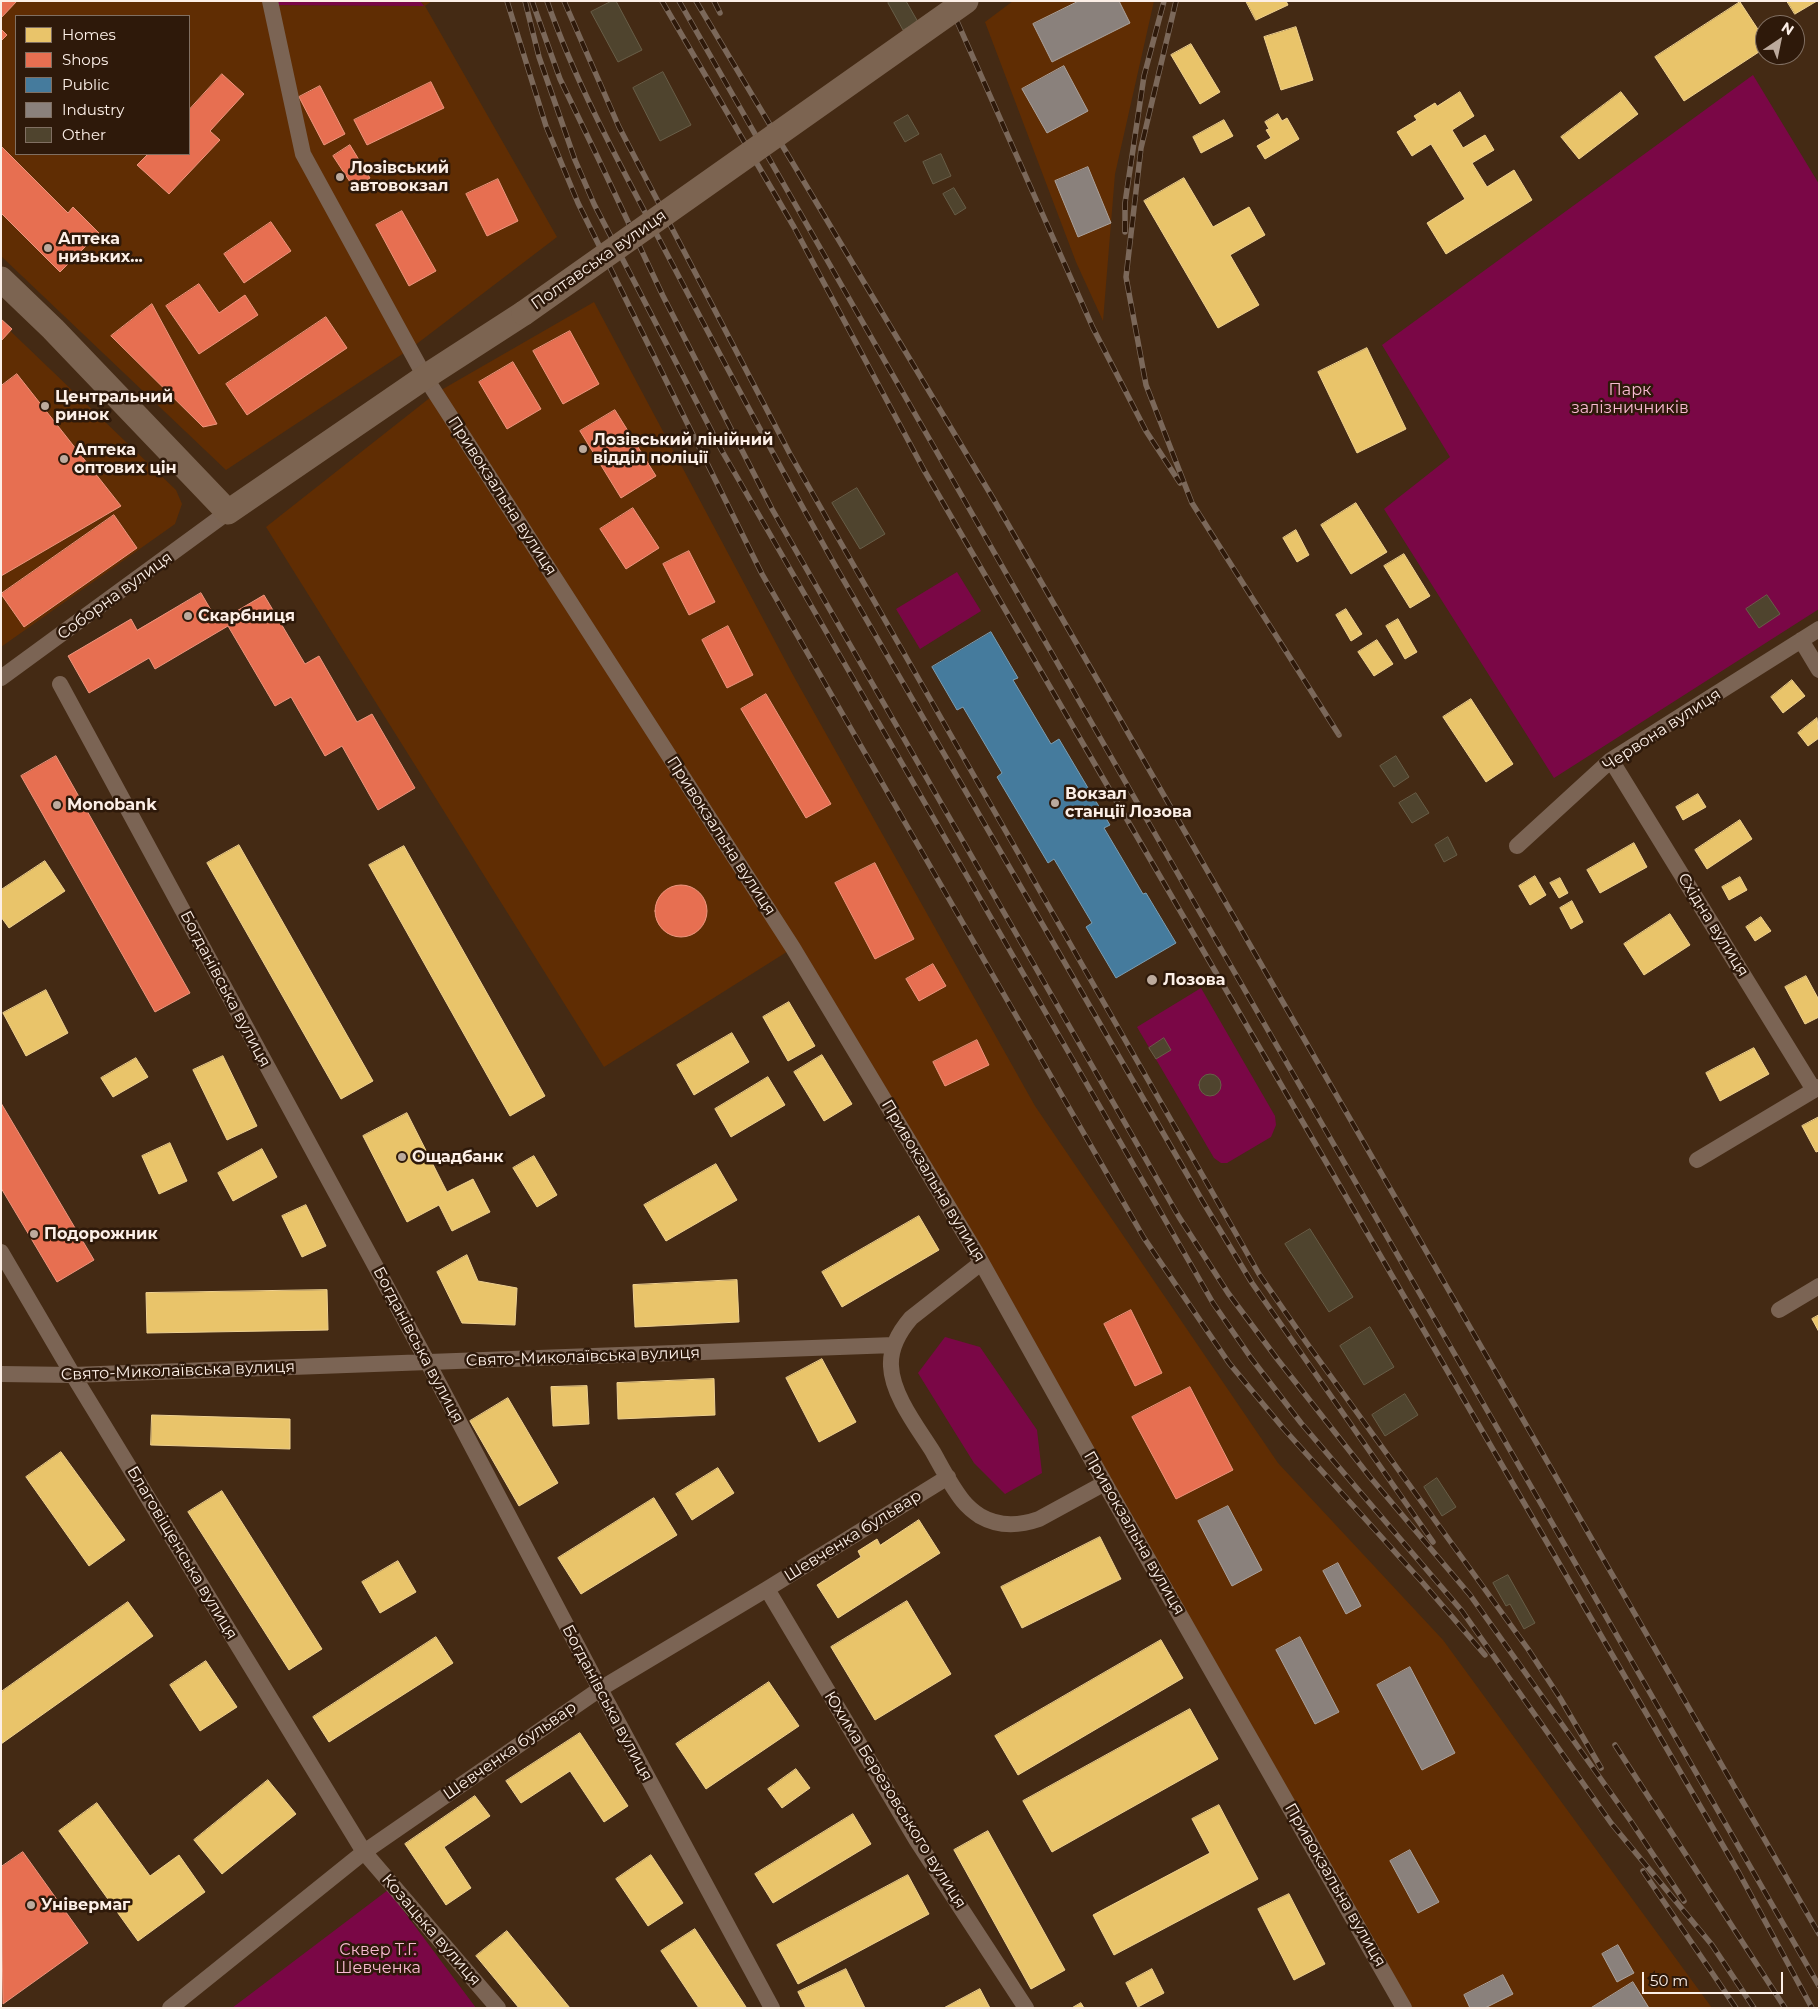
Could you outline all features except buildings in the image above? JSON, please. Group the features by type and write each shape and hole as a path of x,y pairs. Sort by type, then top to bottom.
{"main road":[{"name":"Полтавська вулиця","path":"228,512 425,376 524,313 966,1"},
{"path":"1,279 53,329 228,512"}],"street":[{"name":"Привокзальна вулиця","path":"270,1 303,154 425,376 793,948 981,1263 1404,2008"},
{"name":"Соборна вулиця","path":"1,678 228,512"},
{"name":"Червона вулиця","path":"1517,846 1611,760 1819,629"},
{"path":"1800,640 1819,670"},
{"name":"Богданівська вулиця","path":"60,684 428,1362 600,1689 772,2008"},
{"name":"Східна вулиця","path":"1611,760 1816,1088"},
{"path":"1697,1160 1816,1088"},
{"name":"Благовіщенська вулиця","path":"1,1252 364,1852"},
{"path":"981,1263 911,1318 904,1326 894,1345 891,1365 895,1386 948,1477 970,1508 988,1520 1019,1524 1039,1519 1105,1483"},
{"path":"1778,1310 1819,1286"},
{"name":"Свято-Миколаївська вулиця","path":"1,1374 74,1375 894,1345"},
{"name":"Шевченка бульвар","path":"170,2008 364,1852 600,1689 948,1477"},
{"name":"Юхима Березовського вулиця","path":"767,1589 918,1841 1026,2008"},
{"name":"Козацька вулиця","path":"364,1852 498,2008"}],"shaded area":[{"path":"1,1 263,1 271,5 424,6 420,1 432,1 425,6 557,237 410,349 226,470 1,256"},
{"path":"1013,1 1154,1 1115,174 1103,321 1076,262 985,22"},
{"path":"594,302 793,675 1035,1106 1278,1463 1443,1640 1712,2008 1404,2008 793,948 604,1067 266,527 436,393"},
{"name":"Центральний ринок","path":"1,322 176,490 182,504 175,524 1,647"}],"green space":[{"path":"270,1 420,1 424,6 271,5"},
{"name":"Парк залізничників","path":"1753,75 1819,184 1819,609 1554,778 1384,509 1450,457 1382,345"},
{"path":"957,572 981,611 920,649 896,609"},
{"path":"1201,988 1275,1116 1276,1125 1271,1137 1227,1163 1221,1163 1214,1158 1137,1027"},
{"path":"945,1337 980,1347 1037,1430 1042,1473 1005,1494 974,1463 918,1373"},
{"name":"Сквер Т.Г. Шевченка","path":"388,1890 476,2008 232,2008"}],"railway":[{"path":"507,1 546,126 578,203 762,574 1144,1238 1229,1363 1283,1428 1423,1583 1485,1655"},
{"path":"525,1 539,57 575,160 594,204 722,451 1213,1303 1251,1358 1301,1423 1462,1611 1611,1823 1712,1945 1754,2008"},
{"path":"532,1 560,79 663,296 772,509 1179,1217 1228,1293 1278,1360 1370,1477 1470,1595 1630,1820 1684,1901"},
{"path":"547,1 587,98 618,161 750,411 836,567 1203,1202 1252,1283 1433,1542"},
{"path":"564,1 619,127 790,454 1259,1274 1528,1649 1560,1698 1601,1768"},
{"path":"662,1 794,227 924,470 1739,1873 1812,2008"},
{"path":"679,1 1194,902 1819,1986"},
{"path":"696,1 994,500 1819,1934"},
{"path":"714,1 720,13"},
{"path":"948,1 1093,328 1146,431 1180,483"},
{"path":"1125,232 1125,203 1144,76 1164,1"},
{"path":"1176,1 1141,148 1126,277 1146,385 1192,503 1339,735"},
{"path":"1615,1745 1785,2008"},
{"path":"1643,1871 1736,2008"}],"place":[{"name":"Лозівський автовокзал","path":"340,177"},
{"name":"Аптека низьких...","path":"48,248"},
{"name":"Центральний ринок","path":"45,406"},
{"name":"Лозівський лінійний відділ поліції","path":"583,449"},
{"name":"Аптека оптових цін","path":"64,459"},
{"name":"Скарбниця","path":"188,616"},
{"name":"Вокзал станції Лозова","path":"1055,803"},
{"name":"Monobank","path":"57,805"},
{"name":"Лозова","path":"1152,980"},
{"name":"Ощадбанк","path":"402,1157"},
{"name":"Подорожник","path":"34,1234"},
{"name":"Універмаг","path":"31,1905"}]}
